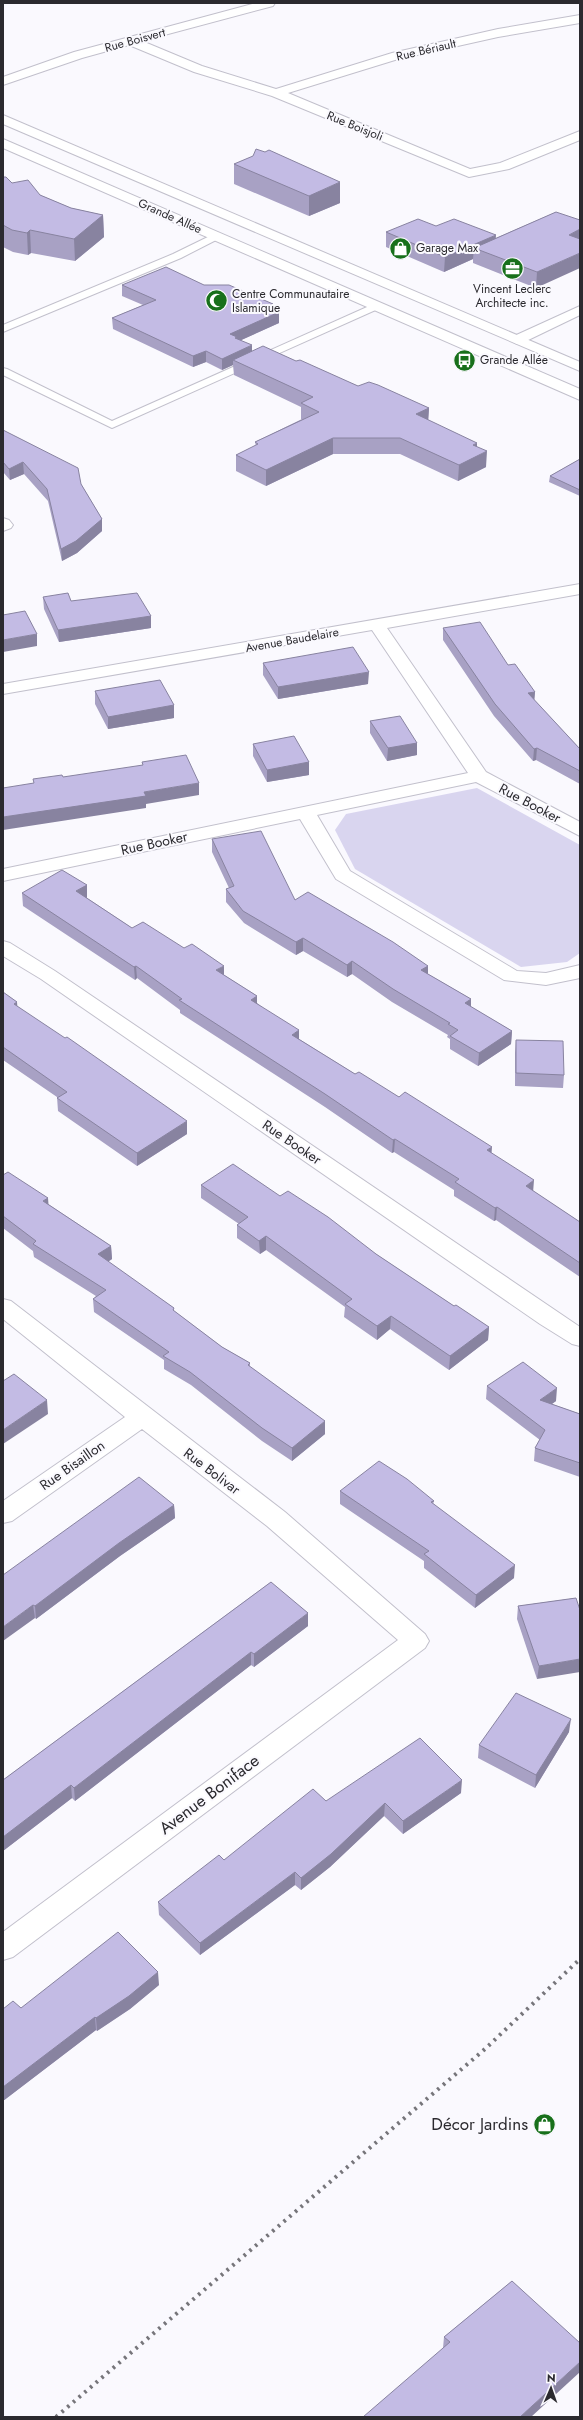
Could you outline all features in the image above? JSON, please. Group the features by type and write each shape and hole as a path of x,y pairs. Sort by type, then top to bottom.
{"street":[{"name":"Rue Boisvert","path":"3,81 72,57 269,3"},
{"name":"Rue Bériault","path":"276,93 392,57 498,33 580,19"},
{"name":"Rue Boisjoli","path":"130,41 198,68 276,93 469,173 504,166 580,135"},
{"name":"Grande Allée","path":"3,119 580,367"},
{"name":"Grande Allée","path":"3,143 580,395"},
{"path":"518,340 580,310"},
{"name":"Avenue Baudelaire","path":"3,689 580,589"},
{"name":"Rue Booker","path":"377,625 479,776 580,830"},
{"name":"Rue Booker","path":"3,875 479,776"},
{"path":"305,811 343,875 511,976 538,980 559,979 580,972"},
{"name":"Rue Booker","path":"3,947 48,975 548,1318 580,1338"},
{"name":"Rue Bolivar","path":"3,1307 142,1417 276,1519 416,1641"},
{"name":"Rue Bisaillon","path":"3,1514 142,1417"},
{"name":"Avenue Boniface","path":"3,1948 416,1641"}],"lane":[{"path":"3,330 177,256 216,236"},
{"path":"3,370 112,425 376,306"}],"shaded area":[{"path":"477,788 580,845 580,953 567,962 521,967 355,869 335,830 346,814"}],"building":[{"path":"256,149 265,152 269,150 340,182 309,196 234,164 253,156"},
{"path":"3,177 6,177 12,183 28,180 40,195 71,208 103,215 74,239 30,230 27,233 12,230 3,225"},
{"path":"556,212 580,220 580,229 569,235 580,239 580,253 537,272 474,248"},
{"path":"418,219 436,226 454,219 496,235 445,257 386,232"},
{"path":"166,267 204,285 229,285 273,304 266,306 279,312 230,334 237,337 235,338 252,345 222,359 206,351 193,356 112,318 156,300 122,285"},
{"path":"263,346 296,361 300,360 358,386 369,382 429,408 416,414 477,443 473,445 487,451 459,465 400,438 333,438 266,470 236,455 258,444 255,442 319,412 301,403 313,397 233,360"},
{"path":"3,430 78,468 81,484 102,519 76,541 61,549 47,489 23,462 9,469 3,462"},
{"path":"580,459 580,490 550,476"},
{"path":"68,593 71,601 137,593 151,616 58,630 43,597"},
{"path":"25,611 37,634 3,640 3,615"},
{"path":"480,622 508,665 515,664 535,692 528,693 580,749 580,771 537,748 534,749 495,704 443,628"},
{"path":"353,647 369,672 278,687 263,663"},
{"path":"160,680 174,705 108,717 95,691"},
{"path":"400,716 417,743 388,748 370,721"},
{"path":"294,736 309,762 267,770 253,744"},
{"path":"186,755 199,783 144,792 146,796 3,817 3,788 34,783 33,779 62,775 63,777 143,765 142,762"},
{"path":"261,831 295,900 308,892 393,942 428,966 421,970 471,999 465,1003 512,1031 479,1053 450,1036 458,1030 448,1024 450,1023 393,989 352,961 347,965 303,938 296,942 243,911 226,889 234,886 212,839"},
{"path":"62,870 87,885 76,891 132,928 143,922 184,948 192,944 224,966 216,970 257,996 251,1000 299,1030 292,1035 355,1074 359,1072 399,1097 405,1092 492,1147 487,1150 534,1180 526,1186 580,1222 580,1263 497,1207 495,1208 455,1182 459,1179 395,1139 393,1140 325,1094 179,1000 182,999 136,966 134,967 22,893"},
{"path":"3,992 17,1002 14,1004 65,1038 67,1037 187,1121 137,1153 57,1098 67,1092 3,1047"},
{"path":"516,1040 563,1041 564,1075 516,1073"},
{"path":"233,1164 280,1196 288,1191 328,1217 376,1254 454,1306 456,1305 489,1327 450,1356 391,1316 377,1326 345,1304 352,1299 266,1236 259,1241 237,1225 248,1217 201,1185"},
{"path":"8,1172 48,1198 43,1201 111,1246 98,1254 174,1308 173,1310 222,1347 250,1363 248,1365 325,1421 292,1448 262,1428 190,1372 163,1356 169,1352 93,1299 106,1290 33,1244 36,1241 3,1216 3,1175"},
{"path":"523,1362 557,1388 540,1400 580,1414 580,1463 535,1448 545,1430 487,1386"},
{"path":"14,1374 47,1400 3,1430 3,1381"},
{"path":"379,1461 407,1479 434,1501 431,1502 515,1565 476,1595 424,1554 429,1551 340,1491"},
{"path":"139,1477 174,1505 119,1543 35,1606 33,1605 3,1627 3,1575"},
{"path":"271,1582 308,1613 254,1654 251,1652 74,1788 71,1785 3,1837 3,1780"},
{"path":"576,1598 580,1610 580,1659 539,1666 518,1606"},
{"path":"516,1693 571,1719 536,1775 479,1745"},
{"path":"420,1738 462,1780 403,1821 385,1803 331,1854 301,1878 295,1872 200,1943 158,1902 219,1855 224,1860 313,1789 326,1801"},
{"path":"118,1932 158,1972 129,1996 96,2018 95,2017 3,2087 3,2009 13,2001 21,2008"},
{"path":"512,2281 580,2343 580,2362 520,2417 363,2417 450,2342 444,2337"}],"railway":[{"path":"56,2417 485,2049 580,1959"}],"place":[{"name":"Garage Max","path":"401,248"},
{"name":"Vincent Leclerc Architecte inc.","path":"512,268"},
{"name":"Centre Communautaire Islamique","path":"216,301"},
{"name":"Grande Allée","path":"464,360"},
{"name":"Décor Jardins","path":"544,2124"}]}
